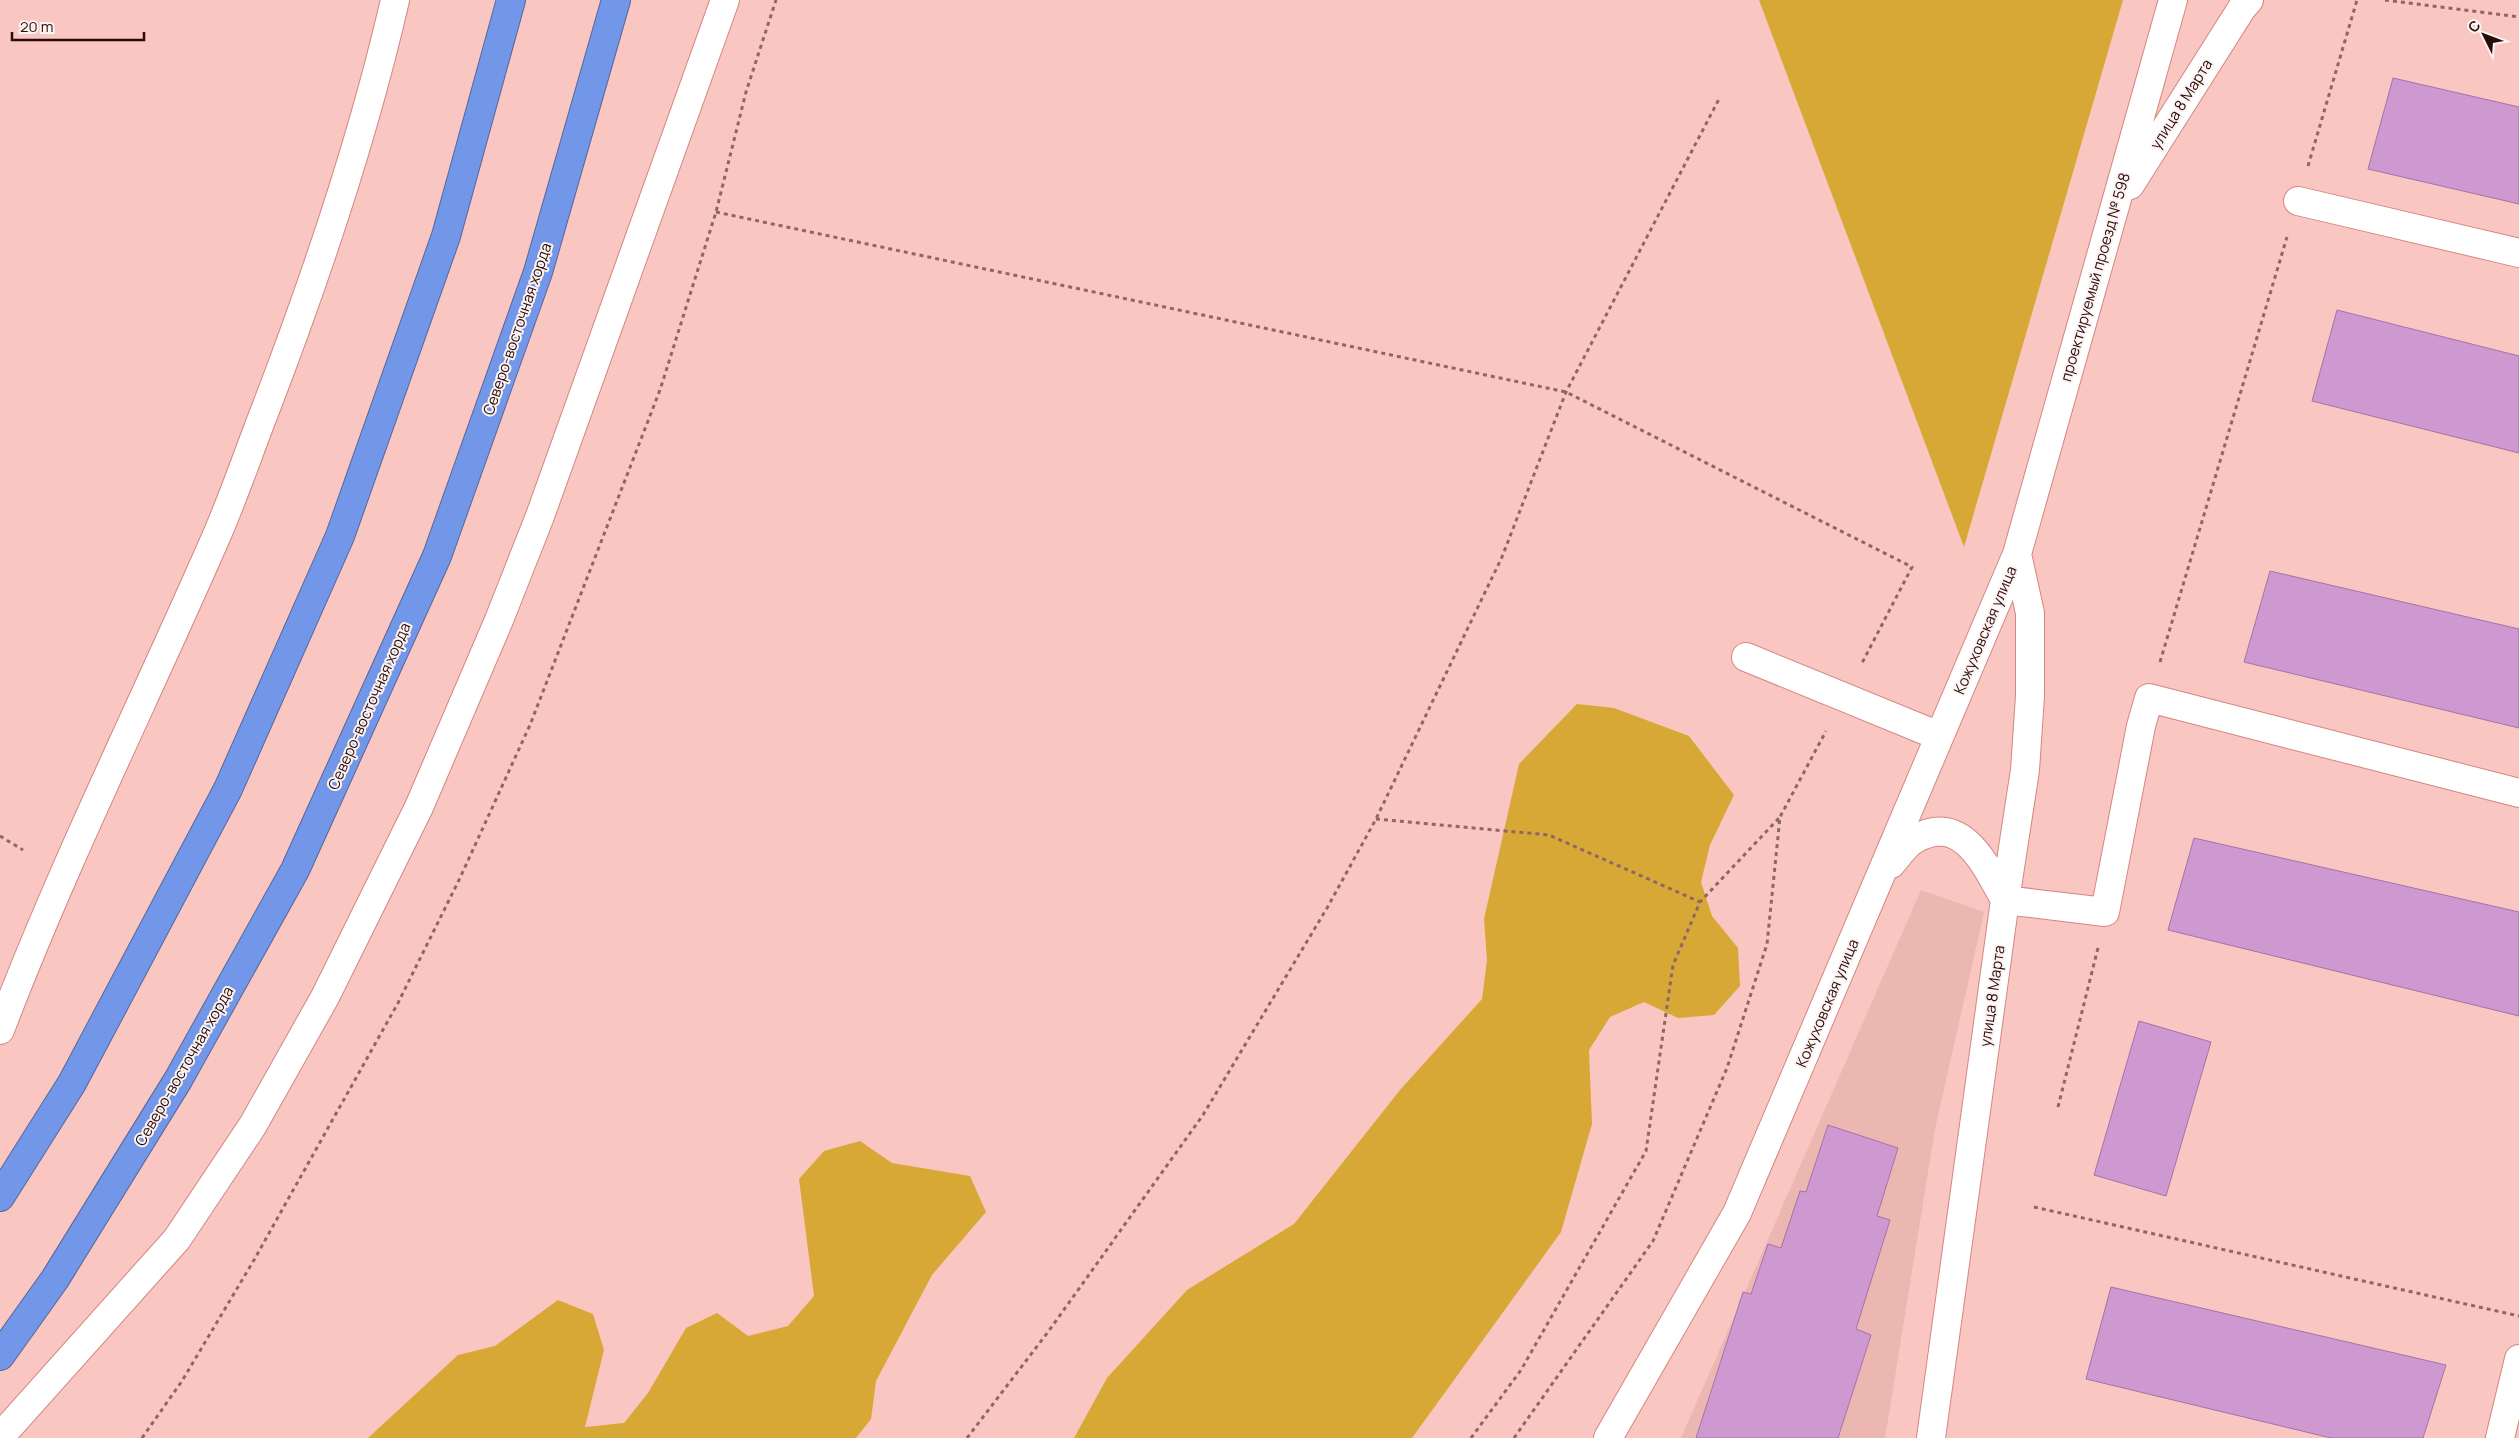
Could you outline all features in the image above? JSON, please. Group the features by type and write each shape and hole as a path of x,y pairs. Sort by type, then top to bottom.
{"highway":[{"path":"0,1196 72,1083 232,780 340,536 446,236 511,0"},
{"name":"Северо-восточная хорда","path":"0,1356 55,1279 178,1080 296,870 437,556 538,272 616,0"}],"street":[{"path":"0,1030 31,949 80,835 217,534 295,333 340,199 380,68 395,0"},
{"path":"0,1437 177,1239 253,1125 325,997 419,807 499,620 543,507 725,0"},
{"name":"проектируемый проезд № 598","path":"2017,554 2173,0"},
{"name":"улица 8 Марта","path":"2114,209 2242,8 2249,0"},
{"path":"2298,201 2519,253"},
{"name":"улица 8 Марта","path":"1931,1438 2005,900 2025,770 2030,696 2030,613 2017,554"},
{"name":"Кожуховская улица","path":"1608,1438 1737,1213 2017,554"},
{"path":"1746,657 1939,736"},
{"path":"1881,875 1913,839 1933,831 1956,834 1979,855 2005,900 2105,912 2141,726 2149,698 2519,793"},
{"path":"2500,1438 2519,1359"}],"path":[{"path":"142,1438 182,1381 254,1260 398,1003 460,878 530,724 660,390 716,212 746,92 776,0"},
{"path":"2149,698 2357,0"},
{"path":"2386,0 2519,17"},
{"path":"967,1438 1048,1332 1203,1115 1327,908 1376,819 1502,557 1566,392 1719,99"},
{"path":"716,212 1566,392 1912,567 1780,817 1700,902 1673,964 1646,1151 1522,1370 1471,1438"},
{"path":"1514,1438 1653,1241 1728,1068 1767,944 1780,817"},
{"path":"1376,819 1549,835 1700,902"},
{"path":"0,836 24,850"},
{"path":"2058,1107 2098,950 2105,912"},
{"path":"2034,1207 2519,1316"}],"shaded area":[{"path":"1759,0 2123,0 1964,547"},
{"path":"1577,704 1614,708 1689,736 1734,795 1710,845 1701,882 1712,916 1738,948 1740,986 1714,1015 1678,1018 1644,1002 1610,1017 1589,1050 1592,1124 1561,1232 1412,1438 1074,1438 1107,1378 1187,1290 1294,1224 1400,1090 1482,999 1487,960 1484,919 1519,764"},
{"path":"1921,890 1984,912 1935,1129 1885,1438 1681,1438"},
{"path":"860,1141 892,1163 970,1176 986,1212 932,1275 876,1381 871,1419 856,1438 368,1438 458,1355 495,1346 558,1300 593,1314 604,1350 585,1427 624,1423 648,1393 686,1328 717,1313 748,1336 788,1326 814,1296 799,1179 824,1151"}],"building":[{"path":"2393,78 2519,107 2519,204 2368,169"},
{"path":"2337,310 2519,356 2519,453 2312,401"},
{"path":"2270,571 2519,629 2519,728 2244,662"},
{"path":"2194,838 2519,912 2519,1016 2168,930"},
{"path":"2139,1021 2211,1042 2166,1196 2094,1175"},
{"path":"1828,1125 1898,1148 1877,1216 1890,1220 1856,1329 1871,1335 1838,1438 1696,1438 1743,1292 1751,1294 1768,1244 1781,1248 1800,1191 1806,1192"},
{"path":"2111,1287 2446,1365 2423,1438 2331,1438 2086,1379"}]}
